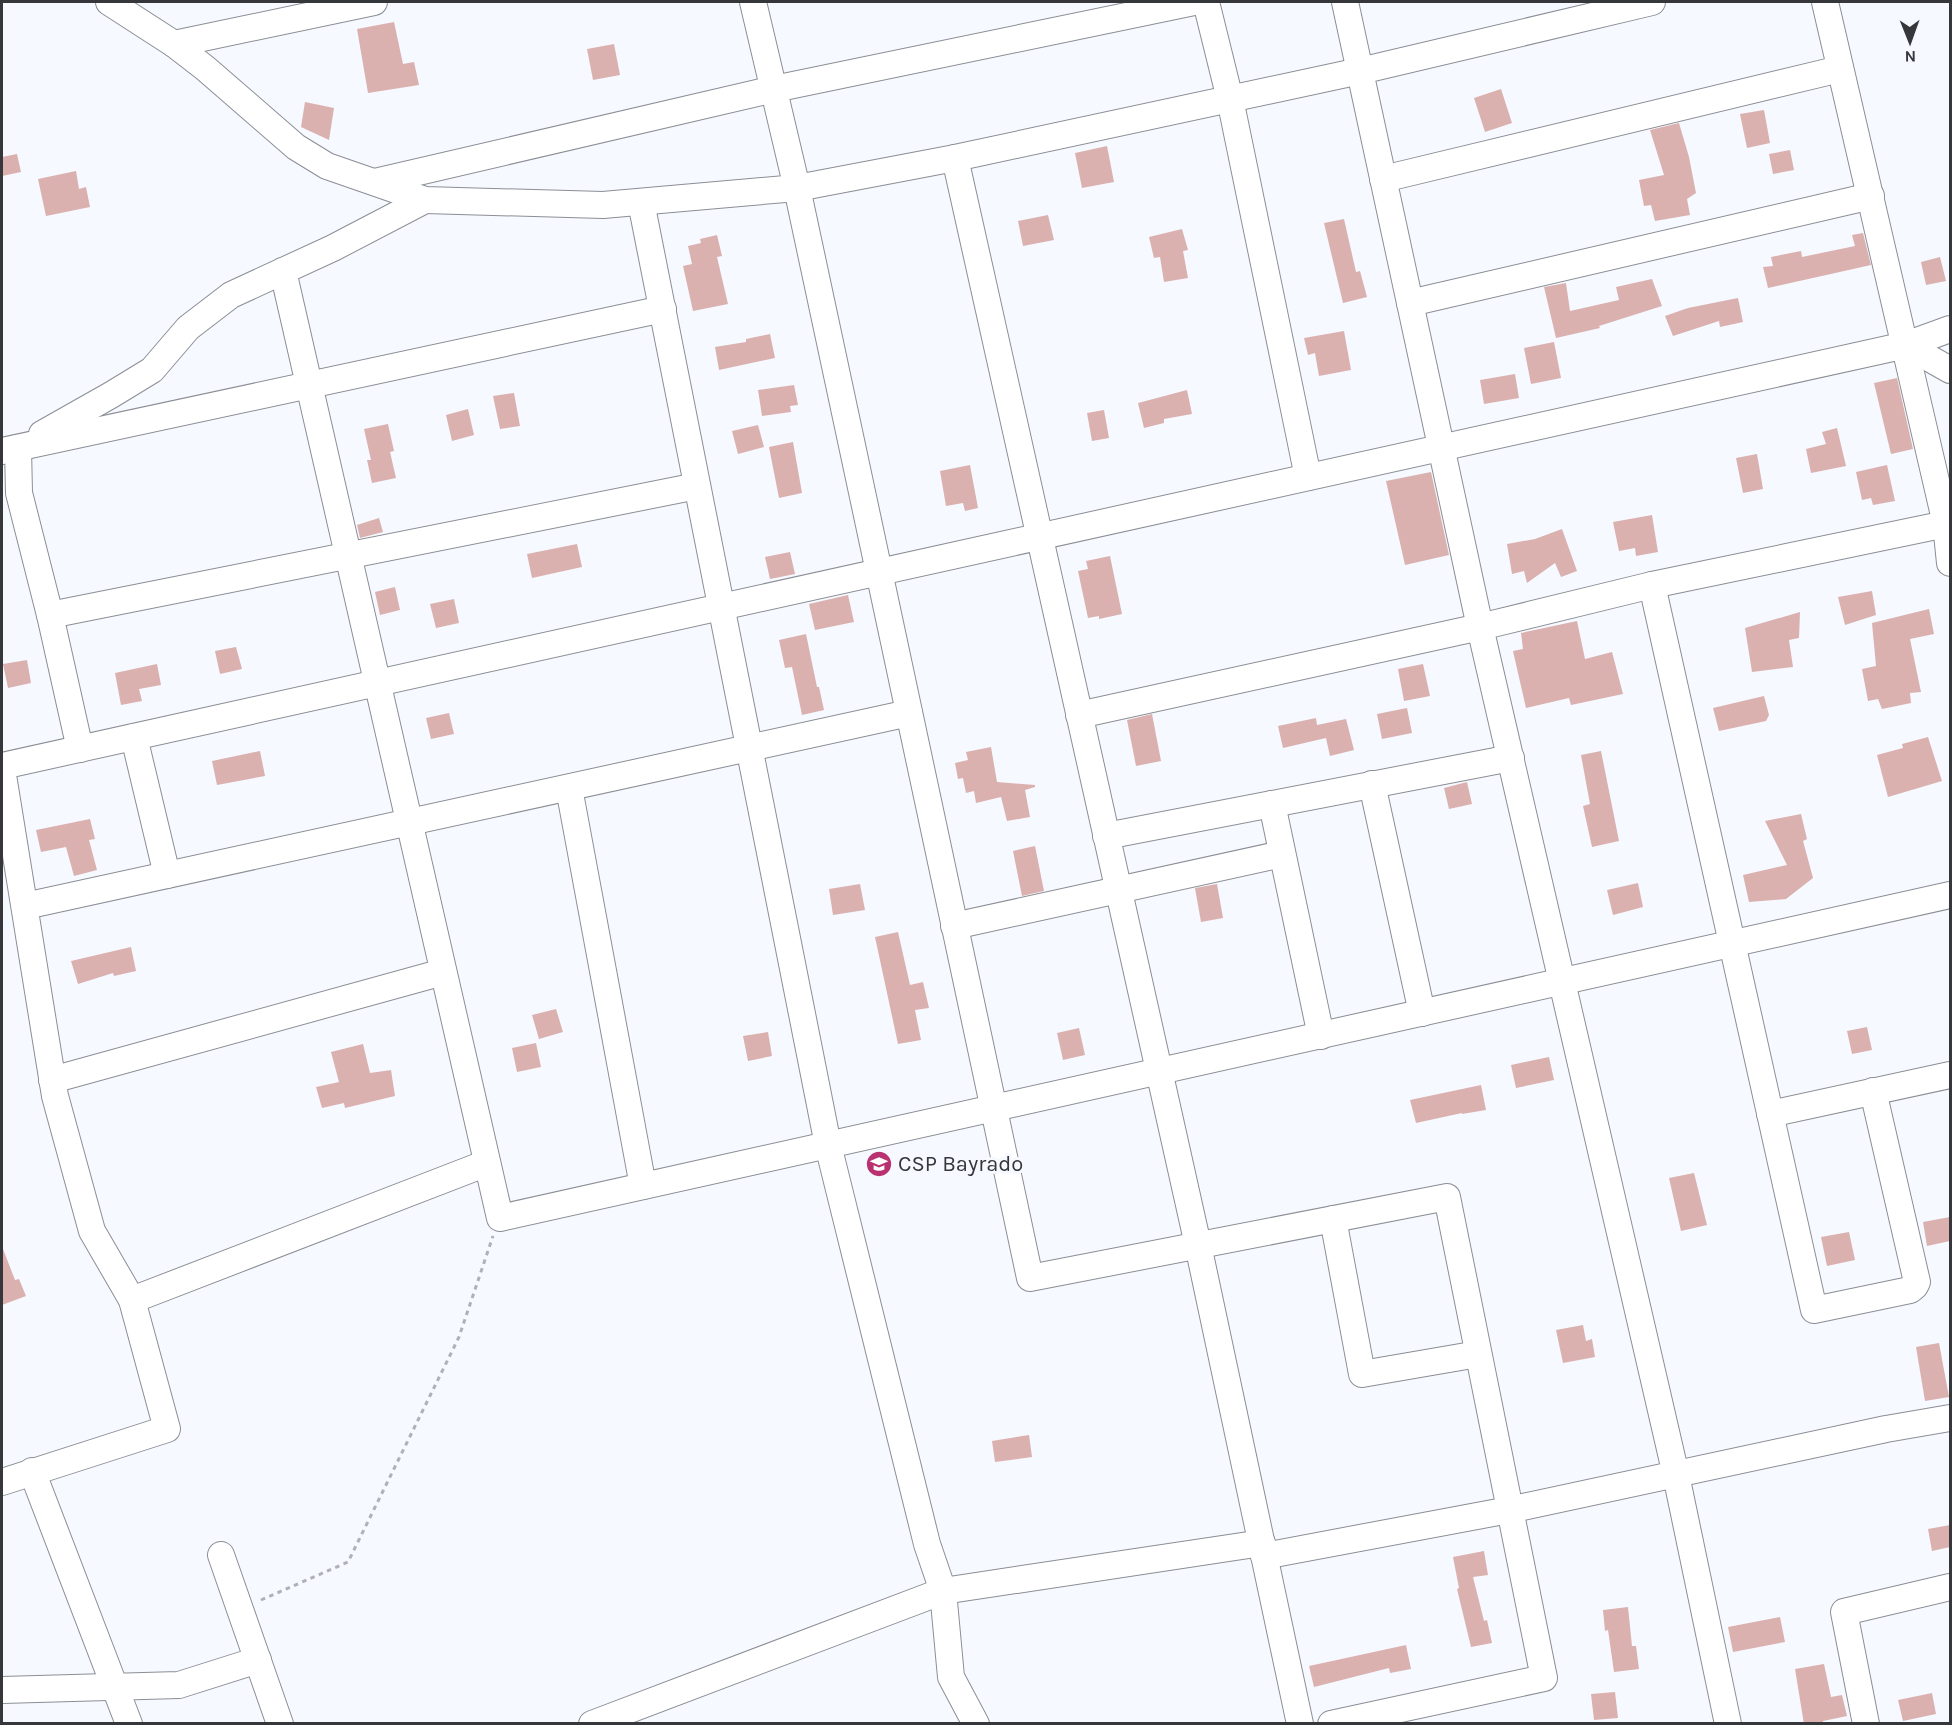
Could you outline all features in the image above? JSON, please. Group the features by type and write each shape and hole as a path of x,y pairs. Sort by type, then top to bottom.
{"street":[{"path":"109,2 174,44 296,147 327,166 425,200 603,205 797,188 955,158 1360,71 1458,49 1521,31 1652,2"},
{"path":"174,44 374,2"},
{"path":"753,2 797,188 1030,1278 1447,1197 1544,1678 1331,1724"},
{"path":"375,182 774,89 1194,2"},
{"path":"1206,2 1230,99 1308,477"},
{"path":"1345,2 1479,627 1676,1475 1728,1724"},
{"path":"1521,31 1575,2"},
{"path":"1825,2 1949,522 1950,563"},
{"path":"1383,178 1840,69"},
{"path":"955,158 1160,1072 1300,1724"},
{"path":"1410,303 1871,196"},
{"path":"10,449 111,395 152,370 188,328 231,295 354,237 425,200"},
{"path":"641,202 828,1145 927,1544 943,1591 951,1677 976,1724"},
{"path":"283,271 500,1218 1732,945 1950,894"},
{"path":"10,449 663,309"},
{"path":"2,1482 167,1429 132,1300 92,1231 55,1096 2,768 1906,345 1950,329"},
{"path":"1906,345 1950,370"},
{"path":"10,449 80,749"},
{"path":"50,615 698,486"},
{"path":"1079,715 1479,627 1652,585 1949,522"},
{"path":"1652,585 1814,1310 1910,1290 1916,1286 1917,1282 1873,1091"},
{"path":"25,906 909,713"},
{"path":"134,737 167,875"},
{"path":"1106,836 1511,758"},
{"path":"1372,784 1422,1013"},
{"path":"569,788 643,1186"},
{"path":"1272,804 1322,1036"},
{"path":"954,926 1282,854"},
{"path":"52,1080 444,972"},
{"path":"1770,1114 1950,1075"},
{"path":"132,1300 487,1163"},
{"path":"1333,1219 1362,1374 1478,1354"},
{"path":"592,1724 943,1591 1263,1549 1509,1510 1950,1418"},
{"path":"32,1471 129,1724"},
{"path":"221,1555 280,1724"},
{"path":"1866,1724 1844,1612 1950,1587"},
{"path":"2,1690 179,1685 258,1660"}],"path":[{"path":"240,1610 348,1562 459,1337 500,1218"}],"building":[{"path":"394,22 403,64 414,62 419,85 368,93 357,29"},
{"path":"614,44 620,75 593,80 587,49"},
{"path":"1501,89 1512,123 1485,132 1474,98"},
{"path":"305,102 334,108 329,140 301,127"},
{"path":"1764,110 1770,143 1747,148 1740,114"},
{"path":"1679,123 1696,193 1687,199 1690,215 1655,221 1651,205 1644,206 1639,180 1664,175 1650,130"},
{"path":"1107,146 1114,182 1082,188 1075,153"},
{"path":"1790,150 1794,170 1773,174 1769,154"},
{"path":"17,154 21,172 2,176 2,157"},
{"path":"76,171 79,189 86,187 90,207 46,216 38,179"},
{"path":"1048,215 1054,240 1023,246 1018,221"},
{"path":"1344,219 1356,272 1360,271 1367,297 1343,303 1324,223"},
{"path":"1182,229 1188,250 1183,251 1188,278 1164,282 1160,257 1154,258 1149,237"},
{"path":"1863,233 1871,265 1768,288 1763,267 1773,266 1771,257 1801,251 1802,257 1855,246 1852,235"},
{"path":"717,235 722,256 717,257 728,304 693,311 683,266 692,264 688,246 701,243 700,239"},
{"path":"1940,257 1946,281 1926,285 1921,262"},
{"path":"1652,279 1662,306 1599,326 1600,328 1556,338 1544,287 1566,283 1570,311 1619,300 1616,287"},
{"path":"1738,298 1743,322 1720,327 1719,321 1673,336 1665,316 1688,308"},
{"path":"1344,331 1351,370 1319,376 1315,353 1308,355 1304,338"},
{"path":"770,334 775,358 719,370 715,347 746,342 746,339"},
{"path":"1554,342 1561,378 1531,384 1524,348"},
{"path":"1515,374 1519,398 1484,404 1480,380"},
{"path":"1897,378 1913,449 1891,454 1874,383"},
{"path":"794,385 798,405 790,406 791,412 762,416 758,390"},
{"path":"1187,390 1192,414 1164,419 1164,423 1144,428 1138,403"},
{"path":"514,393 520,426 500,429 493,396"},
{"path":"468,409 474,435 452,441 446,415"},
{"path":"1104,410 1109,438 1092,441 1087,413"},
{"path":"388,424 394,451 390,452 396,478 372,483 367,460 371,460 364,429"},
{"path":"758,425 764,447 738,454 732,431"},
{"path":"1837,428 1846,466 1811,473 1806,449 1826,444 1822,432"},
{"path":"793,442 802,493 779,498 769,447"},
{"path":"1757,454 1763,489 1743,493 1736,458"},
{"path":"970,465 978,508 965,511 963,503 946,506 940,471"},
{"path":"1887,465 1895,501 1873,505 1871,498 1862,500 1856,472"},
{"path":"1431,472 1449,555 1405,565 1386,481"},
{"path":"1652,515 1658,552 1636,556 1635,548 1619,551 1613,522"},
{"path":"379,518 383,532 360,538 357,525"},
{"path":"1562,529 1577,571 1561,577 1555,563 1527,583 1524,571 1512,574 1507,544 1535,539"},
{"path":"577,544 582,567 532,578 527,554"},
{"path":"790,552 795,574 770,579 765,557"},
{"path":"1110,556 1122,614 1099,619 1099,616 1088,618 1078,571 1088,569 1086,561"},
{"path":"395,587 400,610 380,615 375,592"},
{"path":"1872,591 1876,615 1845,625 1838,597"},
{"path":"848,595 854,622 815,630 809,604"},
{"path":"454,599 459,623 436,628 430,604"},
{"path":"1929,609 1934,634 1910,639 1921,692 1910,693 1911,703 1882,709 1878,699 1868,701 1862,669 1876,666 1872,623"},
{"path":"1800,612 1799,638 1789,640 1793,667 1752,672 1745,628"},
{"path":"1577,621 1585,659 1612,652 1623,694 1571,705 1569,698 1526,708 1513,651 1523,649 1521,633"},
{"path":"806,634 824,710 802,715 792,667 785,668 779,640"},
{"path":"236,647 242,669 220,674 215,651"},
{"path":"27,660 31,683 8,688 3,664"},
{"path":"157,664 161,685 139,689 142,701 121,705 115,673"},
{"path":"1423,664 1430,696 1404,701 1398,669"},
{"path":"1764,696 1769,715 1766,721 1719,731 1713,708"},
{"path":"1407,708 1412,733 1382,739 1377,714"},
{"path":"449,713 454,734 431,739 426,718"},
{"path":"1152,714 1161,761 1136,766 1127,720"},
{"path":"1316,718 1317,725 1346,719 1354,750 1330,756 1326,738 1283,748 1278,726"},
{"path":"1928,737 1942,781 1888,797 1877,755 1903,748 1902,744"},
{"path":"991,747 997,782 1035,785 1025,790 1030,817 1007,821 1001,797 976,803 974,791 966,793 963,778 958,779 955,763 968,760 966,752"},
{"path":"260,751 265,776 217,785 212,761"},
{"path":"1601,751 1619,841 1592,847 1583,806 1590,804 1581,755"},
{"path":"1467,782 1472,804 1449,809 1444,788"},
{"path":"1801,814 1807,839 1803,841 1813,878 1786,899 1749,902 1743,875 1787,865 1765,821"},
{"path":"90,819 95,839 89,840 97,870 74,876 66,847 41,852 36,830"},
{"path":"1035,846 1044,891 1022,896 1013,851"},
{"path":"1638,883 1643,907 1613,915 1607,890"},
{"path":"860,884 865,910 833,915 829,889"},
{"path":"1217,884 1223,918 1201,922 1195,888"},
{"path":"898,932 910,985 923,982 929,1008 915,1010 921,1040 898,1044 875,937"},
{"path":"131,947 136,971 114,976 113,973 78,984 71,961"},
{"path":"556,1009 563,1032 539,1039 532,1015"},
{"path":"1867,1027 1872,1050 1852,1054 1847,1031"},
{"path":"1079,1028 1085,1055 1063,1060 1057,1033"},
{"path":"768,1032 772,1056 748,1061 743,1036"},
{"path":"536,1043 541,1067 517,1072 512,1048"},
{"path":"363,1044 370,1073 391,1070 395,1096 345,1108 344,1103 322,1108 316,1087 339,1082 331,1052"},
{"path":"1549,1057 1554,1080 1516,1088 1511,1065"},
{"path":"1481,1085 1486,1110 1416,1123 1410,1100"},
{"path":"1694,1173 1707,1225 1681,1231 1669,1178"},
{"path":"1950,1217 1950,1241 1927,1246 1923,1222"},
{"path":"1849,1232 1855,1260 1827,1266 1821,1237"},
{"path":"2,1249 15,1280 19,1279 26,1296 2,1305"},
{"path":"1583,1325 1586,1341 1592,1339 1595,1357 1563,1363 1556,1330"},
{"path":"1939,1343 1949,1397 1925,1401 1916,1347"},
{"path":"1029,1435 1032,1457 995,1462 992,1441"},
{"path":"1950,1525 1950,1547 1932,1551 1928,1529"},
{"path":"1484,1551 1488,1575 1473,1577 1492,1643 1471,1647 1457,1589 1459,1588 1453,1557"},
{"path":"1628,1607 1632,1646 1636,1646 1639,1669 1614,1672 1603,1610"},
{"path":"1780,1617 1785,1642 1733,1652 1728,1627"},
{"path":"1406,1645 1411,1669 1390,1673 1389,1668 1314,1687 1309,1666"},
{"path":"1824,1664 1831,1697 1842,1695 1847,1716 1823,1721 1823,1724 1804,1724 1795,1669"},
{"path":"1615,1692 1618,1718 1594,1720 1591,1694"},
{"path":"1932,1693 1936,1714 1903,1721 1898,1700"}],"place":[{"name":"CSP Bayrado","path":"879,1164"}]}
